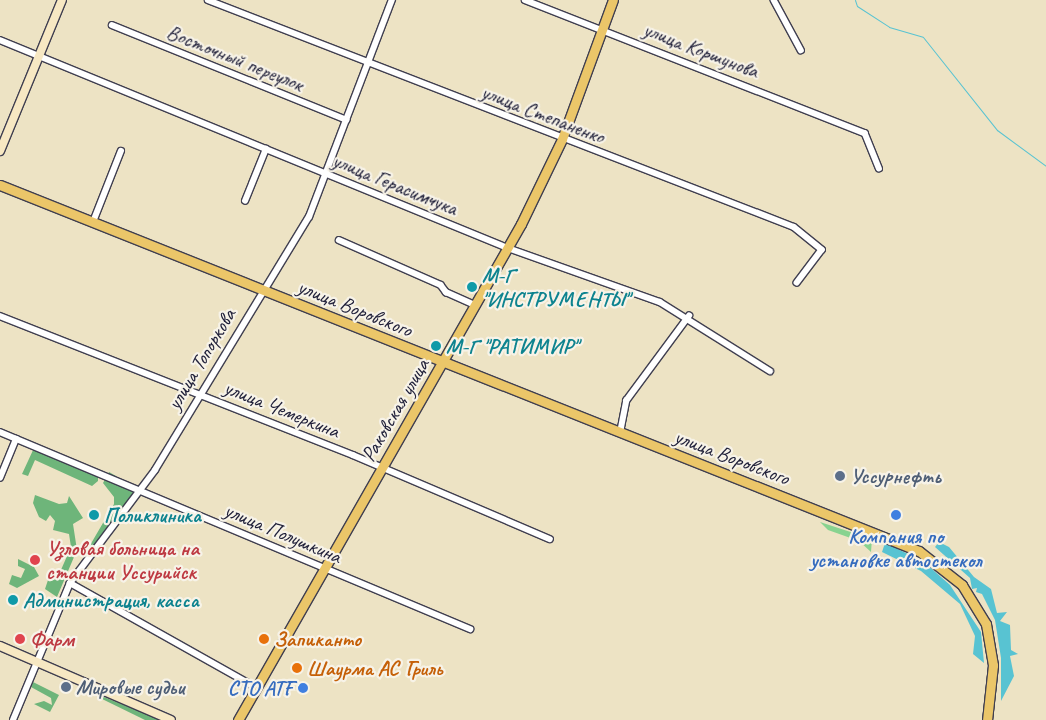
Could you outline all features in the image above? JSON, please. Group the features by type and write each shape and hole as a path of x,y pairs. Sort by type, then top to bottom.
{"main road":[{"path":"0,151 62,0"},
{"name":"Раковская улица","path":"238,720 508,248 562,139 613,0"},
{"name":"улица Воровского","path":"0,185 443,363 866,528 928,555 973,600 993,652 987,720"},
{"path":"0,646 171,720"}],"street":[{"name":"улица Степаненко","path":"208,0 801,231 822,253 796,283"},
{"name":"улица Топоркова","path":"13,720 36,660 70,584 142,490 261,290 309,217 392,0"},
{"name":"улица Коршунова","path":"525,0 865,133 879,168"},
{"path":"774,0 801,50"},
{"name":"Восточный переулок","path":"112,25 347,120"},
{"name":"улица Герасимчука","path":"0,40 508,248 689,316 770,372"},
{"path":"245,201 266,149"},
{"path":"93,222 121,151"},
{"path":"340,240 441,285 446,292 475,305"},
{"name":"улица Чемеркина","path":"0,316 198,393 550,539"},
{"path":"620,432 626,401 689,316"},
{"name":"улица Полушкина","path":"0,432 142,490 324,570 470,629"},
{"path":"0,478 16,439"},
{"path":"70,584 257,688"}],"green space":[{"path":"34,448 98,476 98,481 92,486 35,460 28,476 22,474"},
{"path":"109,472 116,476 114,480 136,491 91,552 89,547 114,504 114,497 103,483"},
{"path":"35,495 59,504 67,503 69,496 83,518 73,524 77,550 57,597 45,589 48,580 57,579 71,547 69,534 53,530 55,521 50,515 46,521 39,517 33,503"},
{"path":"820,522 872,539 871,552 859,541 828,530"},
{"path":"18,559 34,567 39,576 17,588 9,584 12,575 21,578 25,569 18,566"},
{"path":"33,682 59,695 50,712 34,704 44,701 52,705 51,698 31,687"},
{"path":"98,697 104,697 161,720 145,720"}],"water":[{"path":"939,542 949,547 974,577 991,589 997,613 1007,612 1000,621 1010,625 1011,650 1018,654 1010,656 1014,676 1001,701 1001,658 995,620 982,594 976,592 977,588 972,589 970,578 935,547"},
{"path":"885,543 923,561 950,585 981,632 984,663 973,654 975,636 960,604 921,571 882,552"}],"waterway":[{"path":"855,0 857,6 889,27 923,37 997,130 1046,166"}],"place":[{"name":"М-Г \"ИНСТРУМЕНТЫ\"","path":"472,287"},
{"name":"М-Г \"РАТИМИР\"","path":"436,346"},
{"name":"Уссурнефть","path":"840,476"},
{"name":"Поликлиника","path":"94,515"},
{"name":"Компания по установке автостекол","path":"896,515"},
{"name":"Узловая больница на станции Уссурийск","path":"35,560"},
{"name":"Администрация, касса","path":"13,600"},
{"name":"Фарм","path":"20,639"},
{"name":"Запиканто","path":"264,639"},
{"name":"Шаурма АС Гриль","path":"297,668"},
{"name":"Мировые судьи","path":"66,687"},
{"name":"СТО ATF","path":"303,688"}]}
